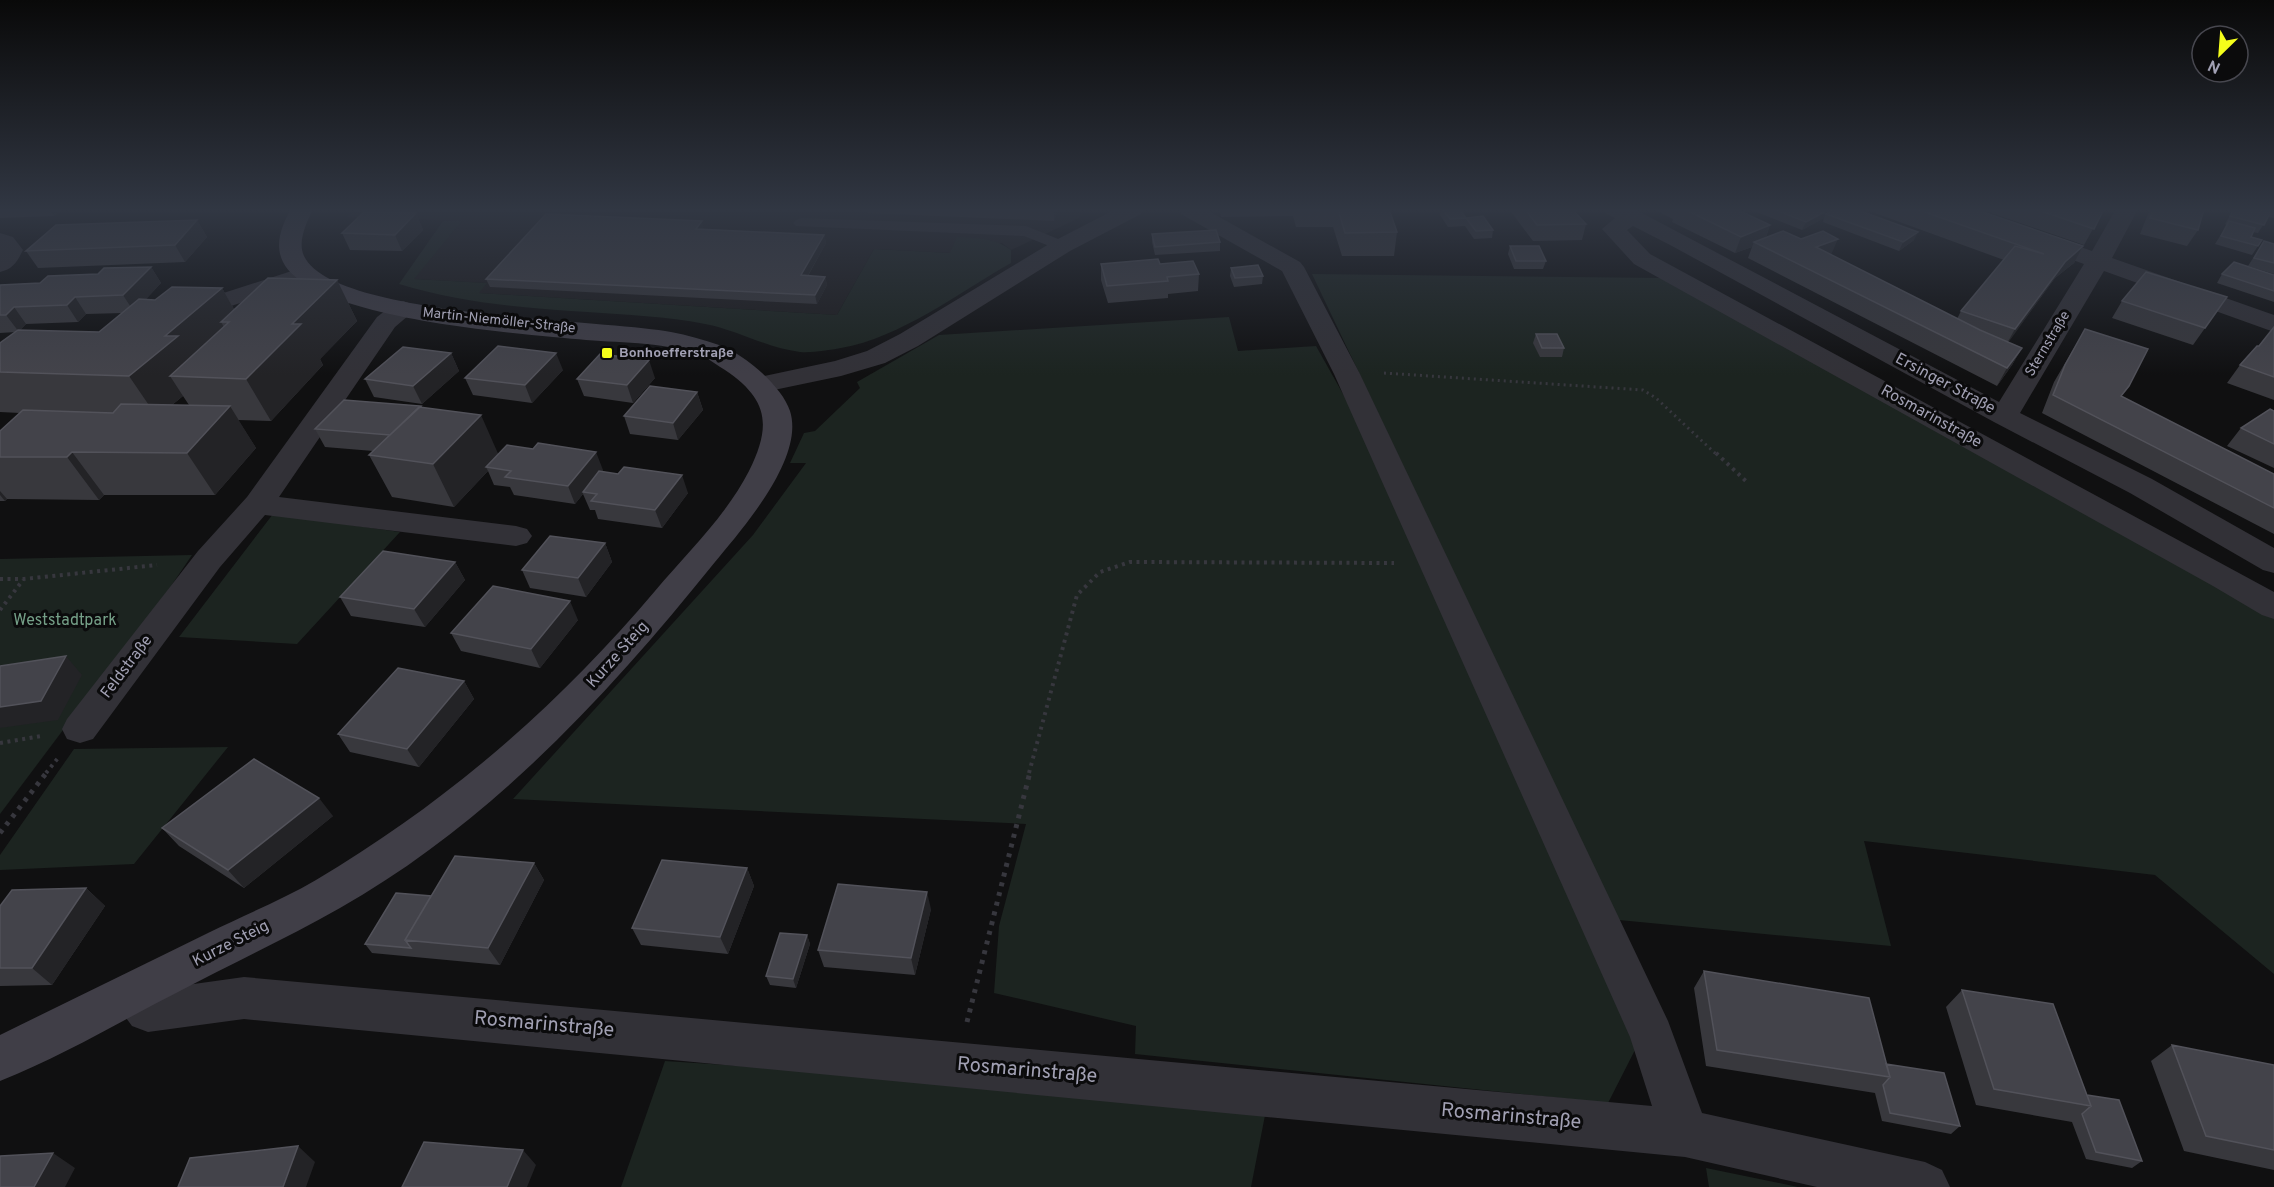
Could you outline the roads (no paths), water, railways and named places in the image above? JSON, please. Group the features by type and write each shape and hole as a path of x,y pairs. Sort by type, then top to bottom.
{"main road":[{"path":"296,264 304,274"},
{"name":"Martin-Niemöller-Straße","path":"304,274 327,289 403,309 485,321 669,339 695,345 723,356 755,378 760,385"},
{"name":"Kurze Steig","path":"0,1059 326,895 452,811 540,736 642,629 738,513 761,477 777,437 777,423 776,410 760,385"}],"street":[{"path":"760,385 841,368 876,357 909,340 1032,264"},
{"path":"1287,264 1292,267 1347,374 1652,1035 1685,1133"},
{"name":"Rosmarinstraße","path":"1652,264 2274,607"},
{"name":"Ersinger Straße","path":"1723,264 2004,416 2141,486 2274,562"},
{"name":"Sternstraße","path":"2004,416 2096,264"},
{"path":"2111,264 2274,324"},
{"path":"167,319 304,274"},
{"name":"Feldstraße","path":"80,729 209,559 258,504 386,322 403,309"},
{"path":"258,504 516,536"},
{"name":"Rosmarinstraße","path":"134,993 148,1011 244,998 1685,1133 1925,1187"}],"place":[{"name":"Bonhoefferstraße","path":"607,353"}],"park label":[{"name":"Weststadtpark","path":"65,621"}]}
